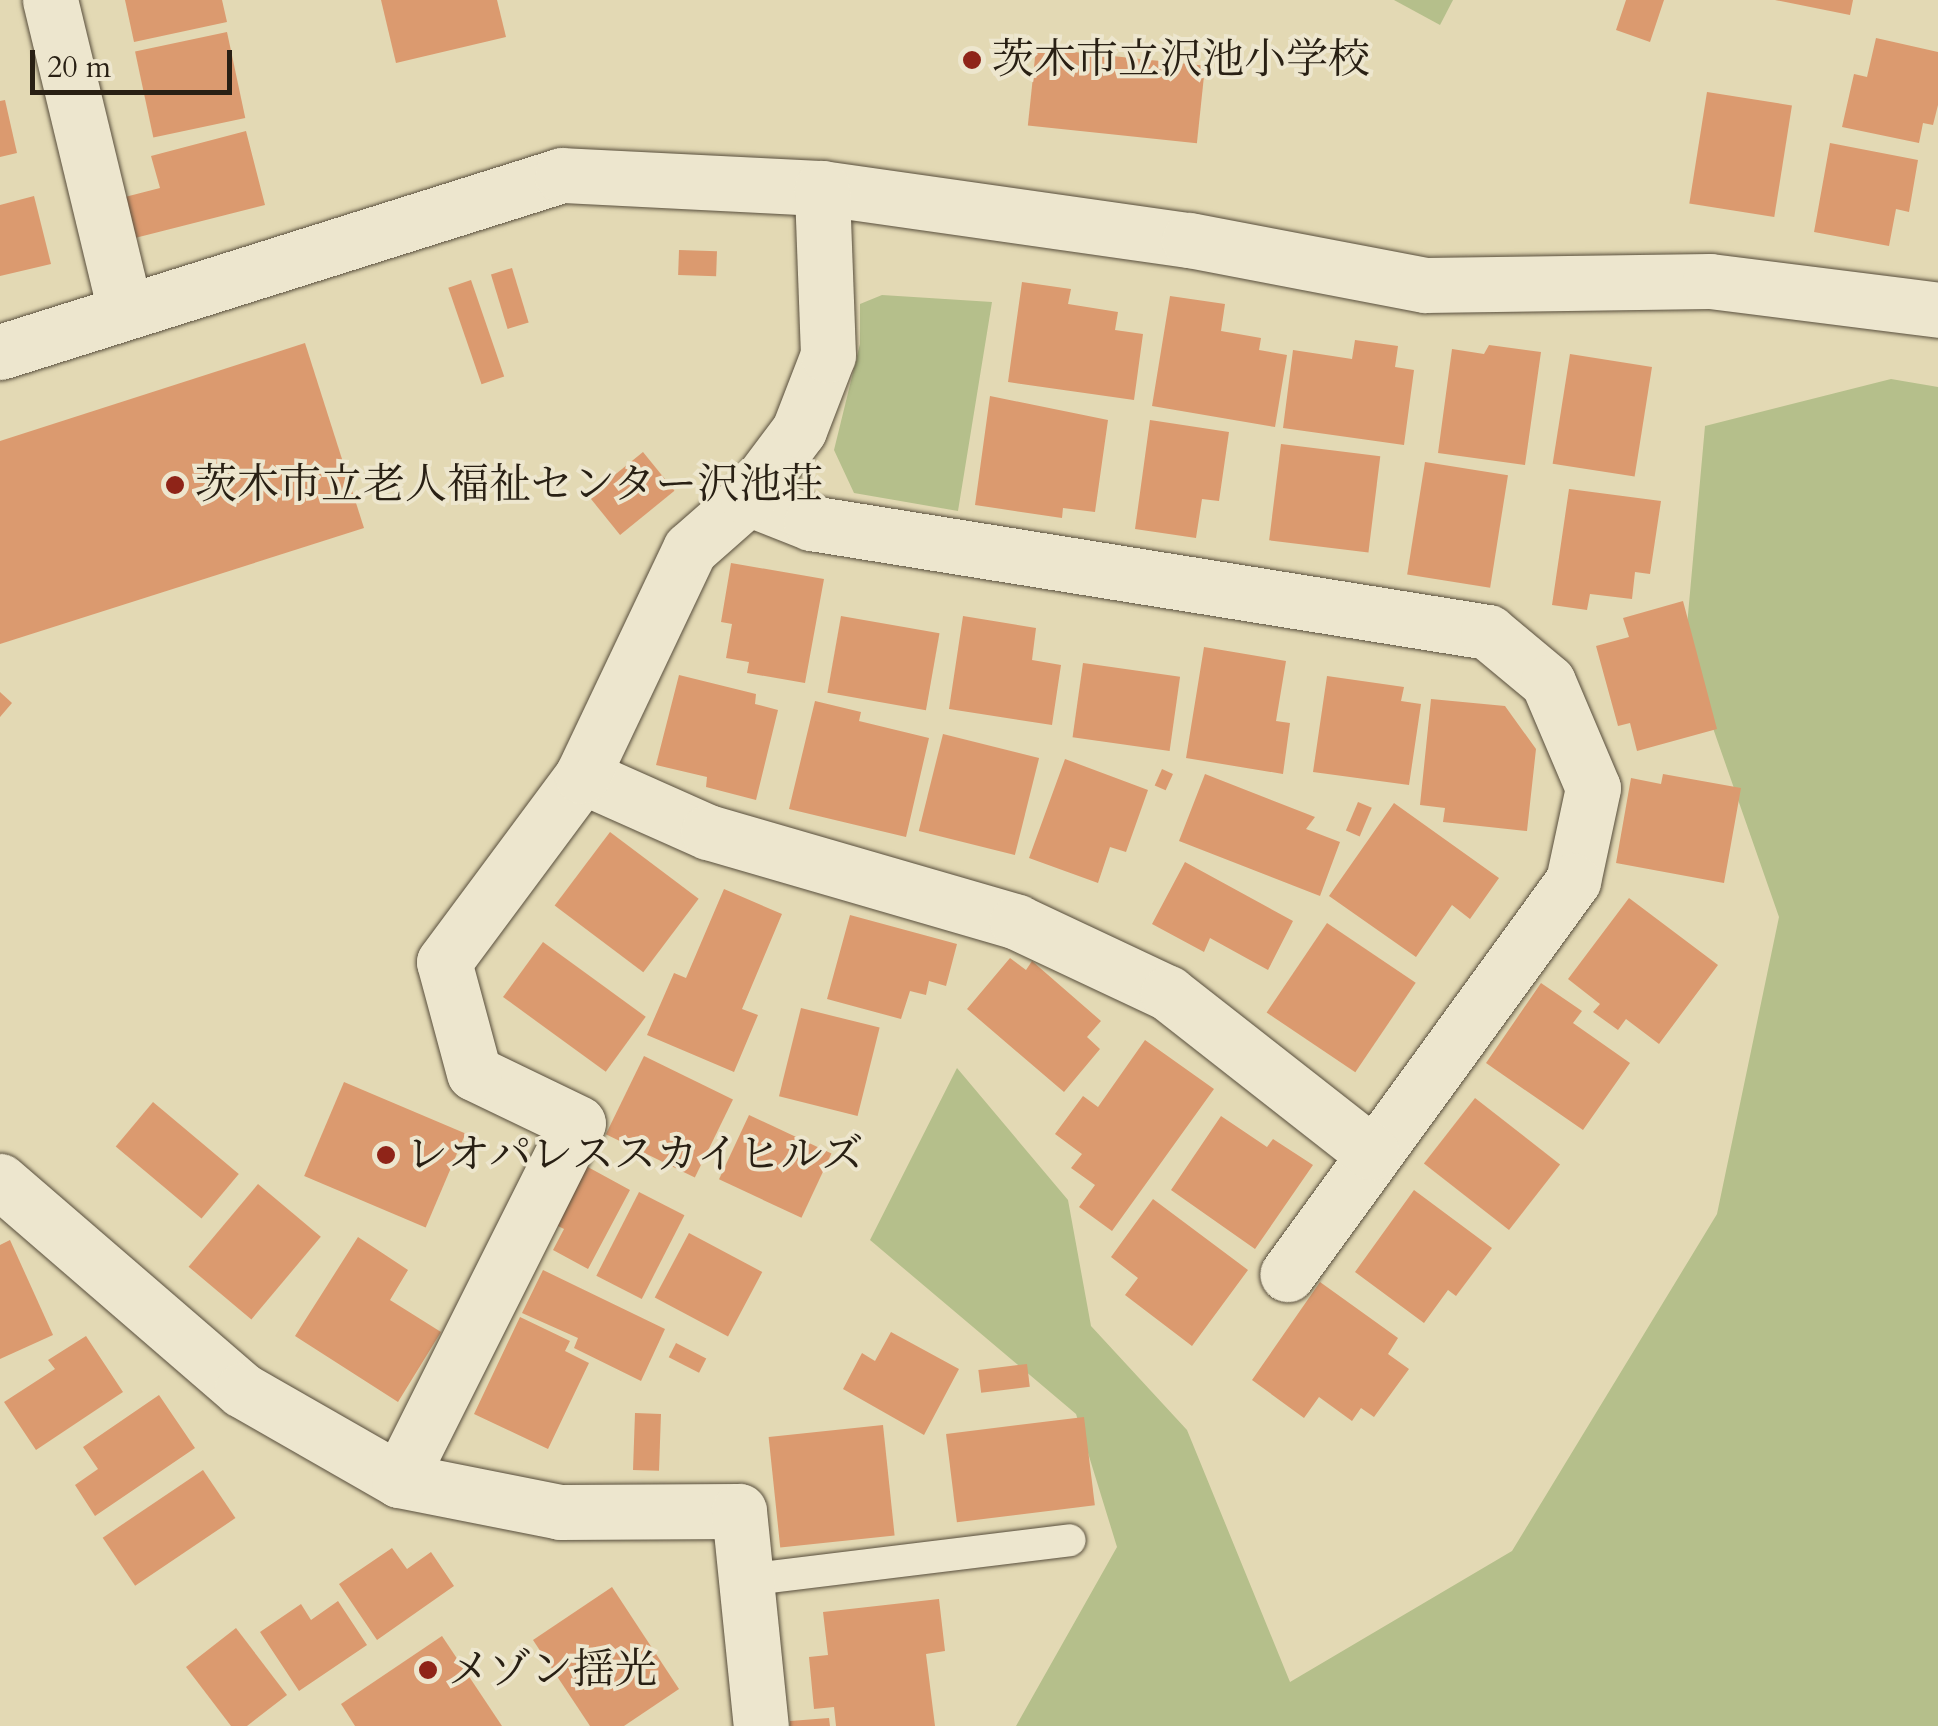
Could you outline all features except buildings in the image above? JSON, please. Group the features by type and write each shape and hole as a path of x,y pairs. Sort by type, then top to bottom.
{"street":[{"path":"50,0 125,310"},
{"path":"0,352 562,176 822,188 1189,240 1425,285 1710,281 1938,310"},
{"path":"400,1480 578,1123 474,1073 444,962 582,776 690,550 748,498 799,430 828,354 822,188"},
{"path":"748,498 811,523 1488,632 1548,682 1593,788 1573,881 1371,1152 1287,1274"},
{"path":"582,776 708,832 1017,922 1168,993 1371,1152"},
{"path":"0,1181 242,1390 400,1480 560,1512 738,1511 761,1726"}],"lane":[{"path":"746,1580 1070,1540"}],"green space":[{"path":"1394,0 1453,0 1440,25"},
{"path":"882,295 992,302 958,511 854,493 834,450 860,344 860,304"},
{"path":"1891,379 1938,387 1938,1726 1016,1726 1117,1547 1076,1414 870,1240 957,1068 1068,1200 1091,1326 1187,1430 1290,1682 1512,1551 1717,1214 1779,917 1685,648 1705,426"}],"place":[{"name":"茨木市立沢池小学校","path":"972,60"},
{"name":"茨木市立老人福祉センター沢池荘","path":"175,485"},
{"name":"レオパレススカイヒルズ","path":"386,1155"},
{"name":"メゾン揺光","path":"428,1670"}]}
